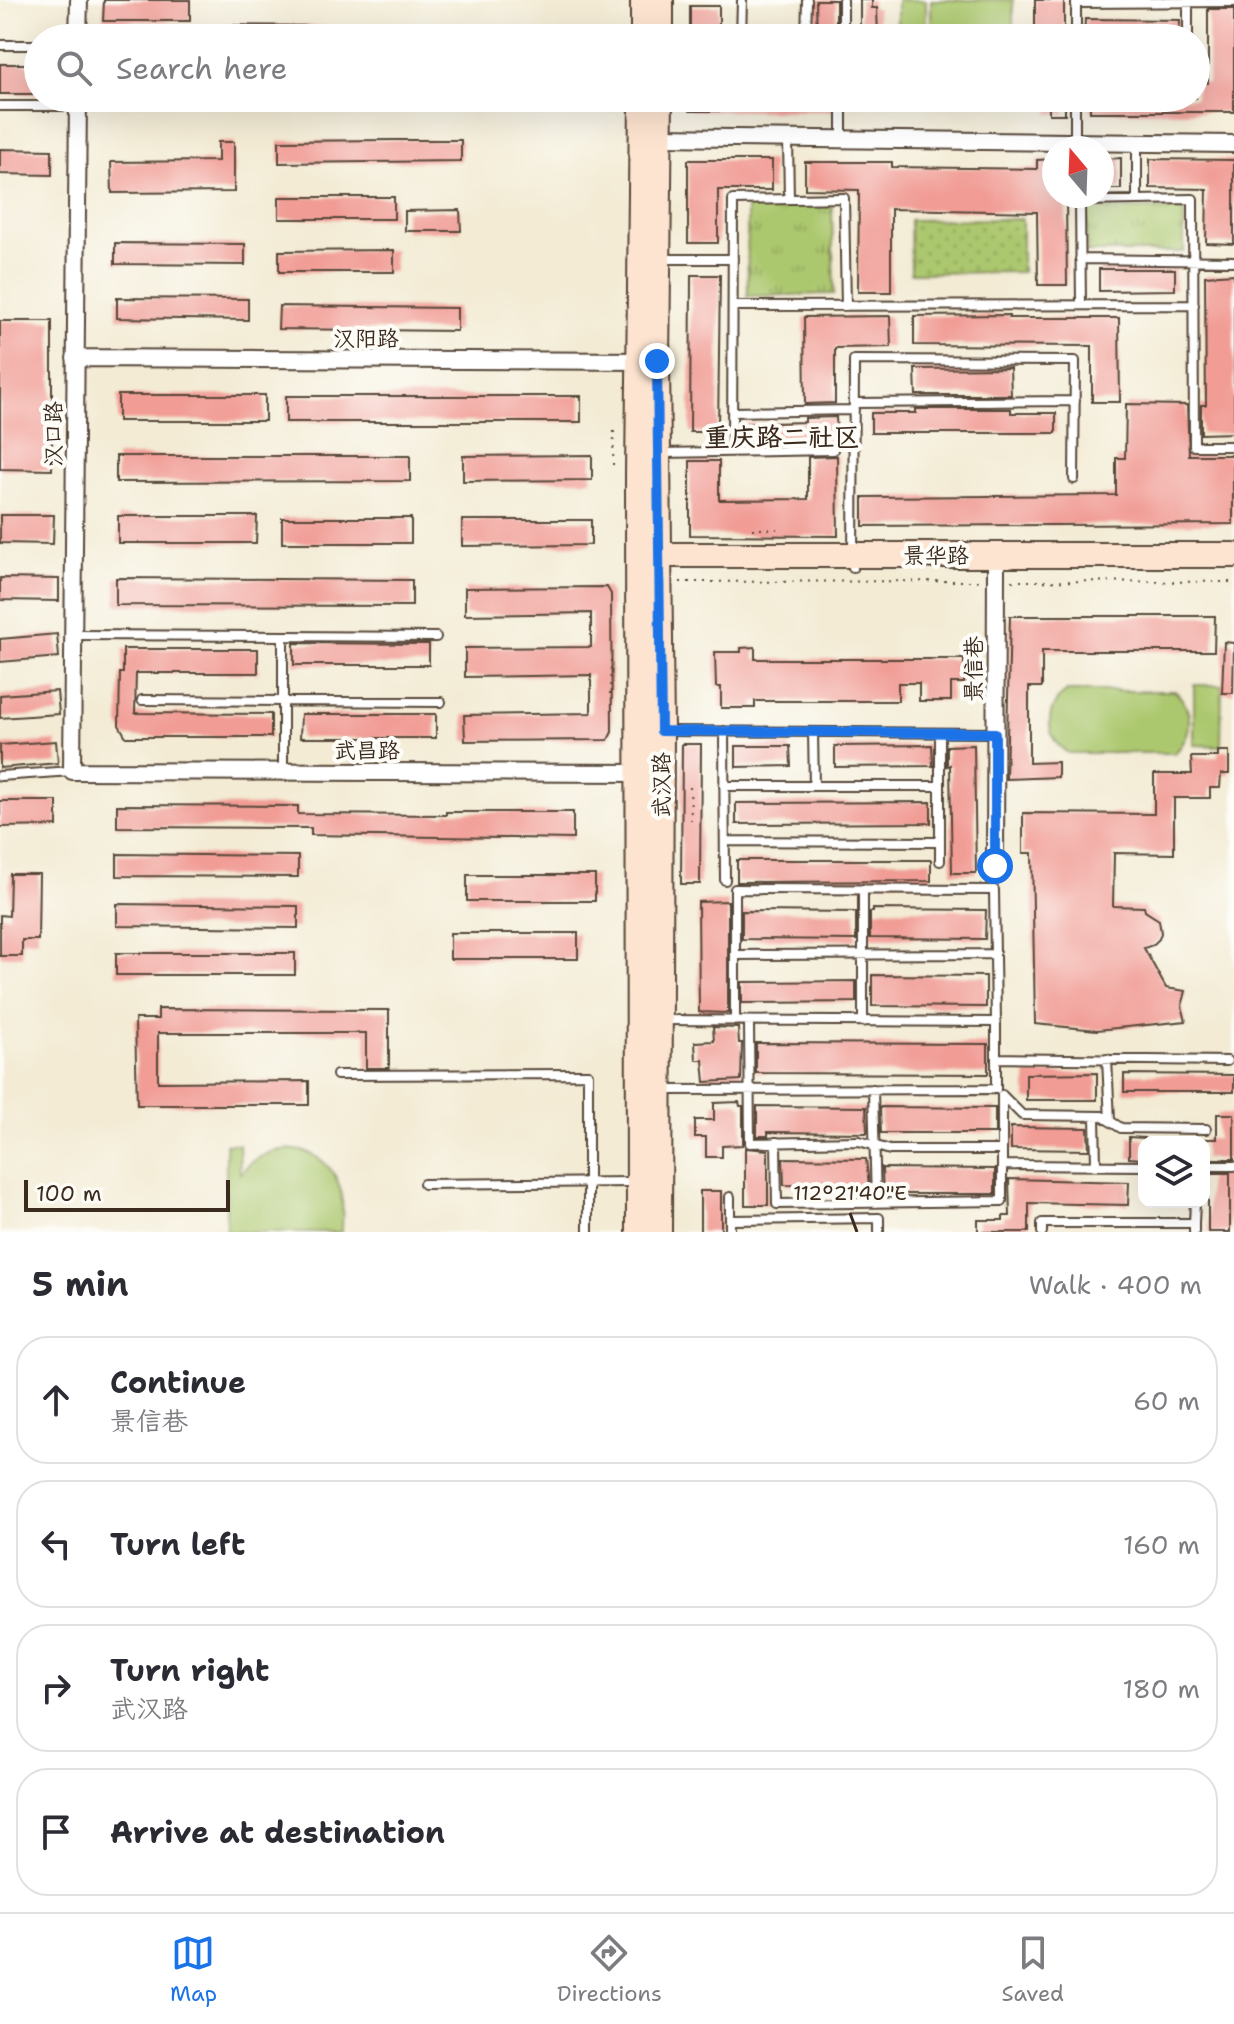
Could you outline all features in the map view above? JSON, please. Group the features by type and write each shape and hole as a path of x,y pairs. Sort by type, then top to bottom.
{"main road":[{"path":"643,0 643,24"},
{"path":"661,0 661,24"},
{"name":"武汉路","path":"642,112 652,566 649,1182 659,1232"},
{"name":"武汉路","path":"639,1232 661,1090 661,1020 650,773 661,731 652,566 659,453 648,361 659,259 660,112"},
{"name":"景华路","path":"652,566 1234,555"},
{"name":"景华路","path":"853,561 996,574 1234,568"}],"street":[{"path":"78,24 79,0"},
{"name":"汉口路","path":"72,771 78,112"},
{"path":"660,137 1042,142"},
{"path":"1114,143 1234,144"},
{"name":"汉阳路","path":"75,358 648,361"},
{"name":"景信巷","path":"995,866 996,574"},
{"name":"武昌路","path":"72,771 650,773"}],"lane":[{"path":"741,24 742,0"},
{"path":"806,24 807,0"},
{"path":"843,0 843,24"},
{"path":"1188,1 1188,24"},
{"path":"1076,24 1076,2 1234,2"},
{"path":"0,45 24,45"},
{"path":"0,106 24,105"},
{"path":"842,112 842,139"},
{"path":"1075,112 1075,136"},
{"path":"788,138 789,199"},
{"path":"1137,143 1137,200"},
{"path":"732,451 733,200 844,198 846,306"},
{"path":"1081,305 1080,201 1193,199 1194,446 1234,446"},
{"path":"659,259 733,259"},
{"path":"1080,259 1234,261"},
{"path":"733,306 1194,305"},
{"path":"853,561 854,360 1075,361 1074,479"},
{"path":"733,412 1075,401"},
{"path":"659,453 833,450"},
{"path":"73,635 436,637"},
{"path":"283,636 283,771"},
{"path":"142,700 441,702"},
{"path":"661,731 995,733"},
{"path":"724,731 725,880"},
{"path":"813,732 814,786"},
{"path":"940,733 940,861"},
{"path":"0,776 72,771"},
{"path":"724,786 940,786"},
{"path":"725,841 940,842"},
{"path":"735,1021 735,889 994,890 1002,1201 777,1204 776,1142"},
{"path":"863,889 863,1022"},
{"path":"735,955 994,954"},
{"path":"661,1020 996,1022"},
{"path":"749,1021 750,1143 859,1141 890,1150 1002,1150"},
{"path":"996,1058 1227,1061"},
{"path":"1107,1059 1110,1121"},
{"path":"337,1075 588,1074 588,1232"},
{"path":"873,1089 876,1203"},
{"path":"661,1090 999,1092 1022,1115 1102,1116 1121,1128 1206,1129"},
{"path":"1095,1116 1096,1166"},
{"path":"1003,1165 1138,1166"},
{"path":"1210,1166 1234,1166"},
{"path":"424,1184 649,1182"},
{"path":"730,1197 730,1232"},
{"path":"730,1220 879,1218 879,1232"},
{"path":"1042,1232 1042,1223 1194,1227"}],"path":[{"path":"613,465 614,429"},
{"path":"752,529 777,529"},
{"path":"652,566 1234,582"},
{"path":"610,694 611,655"},
{"path":"690,787 691,820"}],"green space":[{"path":"897,0 926,0 926,24 897,24"},
{"path":"931,0 1013,0 1013,24 931,24"},
{"path":"832,206 834,294 748,296 747,207"},
{"path":"1087,209 1184,209 1184,252 1087,252"},
{"path":"1022,219 1022,272 911,273 910,220"},
{"path":"1194,685 1222,685 1221,746 1194,745"},
{"path":"1067,691 1175,691 1188,714 1186,738 1175,753 1068,753 1054,739 1050,722 1054,706"},
{"path":"226,1144 239,1144 240,1174 262,1156 275,1151 302,1151 326,1164 340,1189 342,1232 226,1232"}],"building":[{"path":"104,0 190,0 190,21 103,21"},
{"path":"816,0 836,0 836,24 817,24"},
{"path":"860,0 872,0 872,8 877,8 878,24 860,24"},
{"path":"1035,0 1064,0 1064,24 1035,24"},
{"path":"690,6 719,6 719,24 690,24"},
{"path":"1208,9 1234,9 1234,112 1210,112"},
{"path":"1085,19 1180,20 1180,24 1085,24"},
{"path":"0,64 24,64 24,94 0,94"},
{"path":"461,140 461,161 279,163 279,141"},
{"path":"218,142 234,142 234,192 112,193 111,162 218,161"},
{"path":"0,149 52,150 52,175 0,174"},
{"path":"1114,158 1121,158 1121,189 1114,189"},
{"path":"1150,159 1234,160 1234,244 1206,243 1207,189 1150,188"},
{"path":"688,160 772,160 772,190 718,190 718,243 688,243"},
{"path":"1037,160 1042,160 1042,208 1066,208 1067,285 1038,285 1037,212 891,209 891,292 858,292 859,190 805,189 805,162 892,162 892,167 1037,169"},
{"path":"279,197 394,197 394,219 279,219"},
{"path":"460,210 461,231 405,231 405,211"},
{"path":"115,243 245,244 245,265 115,264"},
{"path":"394,250 394,272 279,272 279,251"},
{"path":"1099,269 1175,269 1175,290 1099,291"},
{"path":"1234,274 1234,433 1201,434 1201,405 1206,405 1205,276"},
{"path":"691,275 720,275 718,432 690,432"},
{"path":"117,298 248,299 248,320 117,318"},
{"path":"279,306 457,308 457,331 278,329"},
{"path":"1009,315 1009,318 1119,318 1120,402 1092,402 1092,346 914,345 914,316"},
{"path":"890,316 891,347 835,348 835,403 805,404 804,317"},
{"path":"0,321 52,321 52,470 0,469"},
{"path":"1010,368 1011,395 916,395 915,369"},
{"path":"118,395 265,395 265,421 118,421"},
{"path":"286,396 581,396 581,422 286,422"},
{"path":"1126,404 1187,405 1189,455 1233,455 1233,524 863,526 863,497 1116,495 1116,458 1125,458"},
{"path":"916,409 1011,409 1011,413 1056,413 1056,433 871,433 871,413 916,413"},
{"path":"836,417 837,444 742,445 741,424 805,422 805,418"},
{"path":"592,455 592,480 463,481 463,456"},
{"path":"116,456 410,456 410,481 116,482"},
{"path":"837,456 838,536 690,535 690,461 719,461 719,500 808,499 808,457"},
{"path":"0,515 54,515 53,544 0,543"},
{"path":"118,516 257,516 256,543 118,543"},
{"path":"282,518 411,518 411,543 282,543"},
{"path":"462,520 591,520 591,545 462,546"},
{"path":"0,578 59,579 59,601 0,600"},
{"path":"116,578 412,580 412,606 116,605"},
{"path":"607,587 611,594 612,732 608,740 465,741 464,715 591,713 591,675 465,677 465,648 591,647 591,613 465,615 465,588"},
{"path":"1010,616 1215,616 1214,651 1042,651 1042,687 1029,687 1029,763 1058,762 1058,777 1006,779"},
{"path":"57,634 59,657 0,662 0,639"},
{"path":"1224,642 1234,643 1233,693 1222,693"},
{"path":"294,643 429,644 429,665 294,665"},
{"path":"755,647 755,659 964,659 964,683 951,683 951,701 919,701 919,683 898,683 898,701 755,701 755,708 721,708 721,687 716,687 715,652 741,652 741,648"},
{"path":"123,649 258,649 258,673 136,673 135,713 271,714 271,737 126,737 119,725"},
{"path":"57,691 59,714 0,718 0,695"},
{"path":"301,714 436,714 436,738 300,738"},
{"path":"56,741 58,763 0,768 0,745"},
{"path":"682,744 701,744 700,884 681,884"},
{"path":"932,745 933,766 835,767 835,746"},
{"path":"974,745 976,873 952,873 947,746"},
{"path":"736,746 790,746 791,766 736,767"},
{"path":"1218,751 1229,751 1229,774 1221,774 1220,788 1210,788 1210,798 1174,798 1174,854 1114,853 1113,906 1144,907 1159,920 1159,939 1144,948 1166,988 1186,991 1182,1006 1186,1021 1097,1030 1035,1024 1032,853 1023,853 1023,813 1154,814 1154,774 1192,774 1191,757 1218,757"},
{"path":"0,801 57,801 57,826 0,827"},
{"path":"931,802 931,823 736,824 736,803"},
{"path":"117,805 298,806 298,814 573,812 573,839 311,835 311,828 117,827"},
{"path":"117,854 298,856 298,877 117,876"},
{"path":"737,860 931,860 931,881 737,882"},
{"path":"10,874 39,874 38,940 22,940 22,956 0,956 0,915 9,916"},
{"path":"467,875 595,875 595,901 467,901"},
{"path":"728,901 728,1013 699,1012 698,902"},
{"path":"117,904 298,906 298,928 117,926"},
{"path":"873,909 986,910 985,939 870,938 870,912"},
{"path":"742,911 856,912 856,940 742,939"},
{"path":"450,933 578,933 578,959 450,959"},
{"path":"116,953 295,953 295,975 116,975"},
{"path":"872,975 986,976 986,1007 872,1006"},
{"path":"856,981 856,1002 742,1003 742,982"},
{"path":"158,1009 389,1010 389,1068 366,1068 366,1033 158,1033 158,1082 309,1081 309,1105 137,1105 135,1019 158,1019"},
{"path":"713,1027 738,1028 739,1043 742,1043 741,1080 705,1082 703,1060 696,1060 695,1042 714,1041"},
{"path":"756,1043 988,1044 988,1074 756,1073"},
{"path":"1097,1073 1097,1100 1026,1100 1026,1074"},
{"path":"1124,1074 1234,1075 1234,1092 1124,1092"},
{"path":"739,1102 743,1106 743,1145 722,1146 722,1157 706,1157 706,1137 695,1137 695,1120 714,1120 714,1103"},
{"path":"757,1106 866,1107 867,1133 768,1132 768,1136 757,1136"},
{"path":"880,1107 995,1108 995,1133 881,1133"},
{"path":"1217,1114 1234,1114 1234,1159 1210,1159 1210,1139 1217,1139"},
{"path":"1011,1127 1088,1128 1089,1150 1011,1149"},
{"path":"1129,1137 1138,1138 1138,1159 1129,1158"},
{"path":"745,1148 768,1150 768,1205 745,1205"},
{"path":"783,1158 866,1159 869,1186 784,1185"},
{"path":"882,1168 995,1169 995,1194 883,1194"},
{"path":"1210,1173 1230,1173 1230,1232 1208,1232"},
{"path":"1009,1179 1129,1182 1128,1205 1029,1203 1029,1232 978,1232 978,1220 1003,1220 1003,1216 1010,1216"},
{"path":"700,1191 721,1191 721,1232 700,1232"}],"district":[{"name":"重庆路二社区","path":"782,437"}],"route":[{"path":"657,361 661,731 995,733 995,866"}]}
